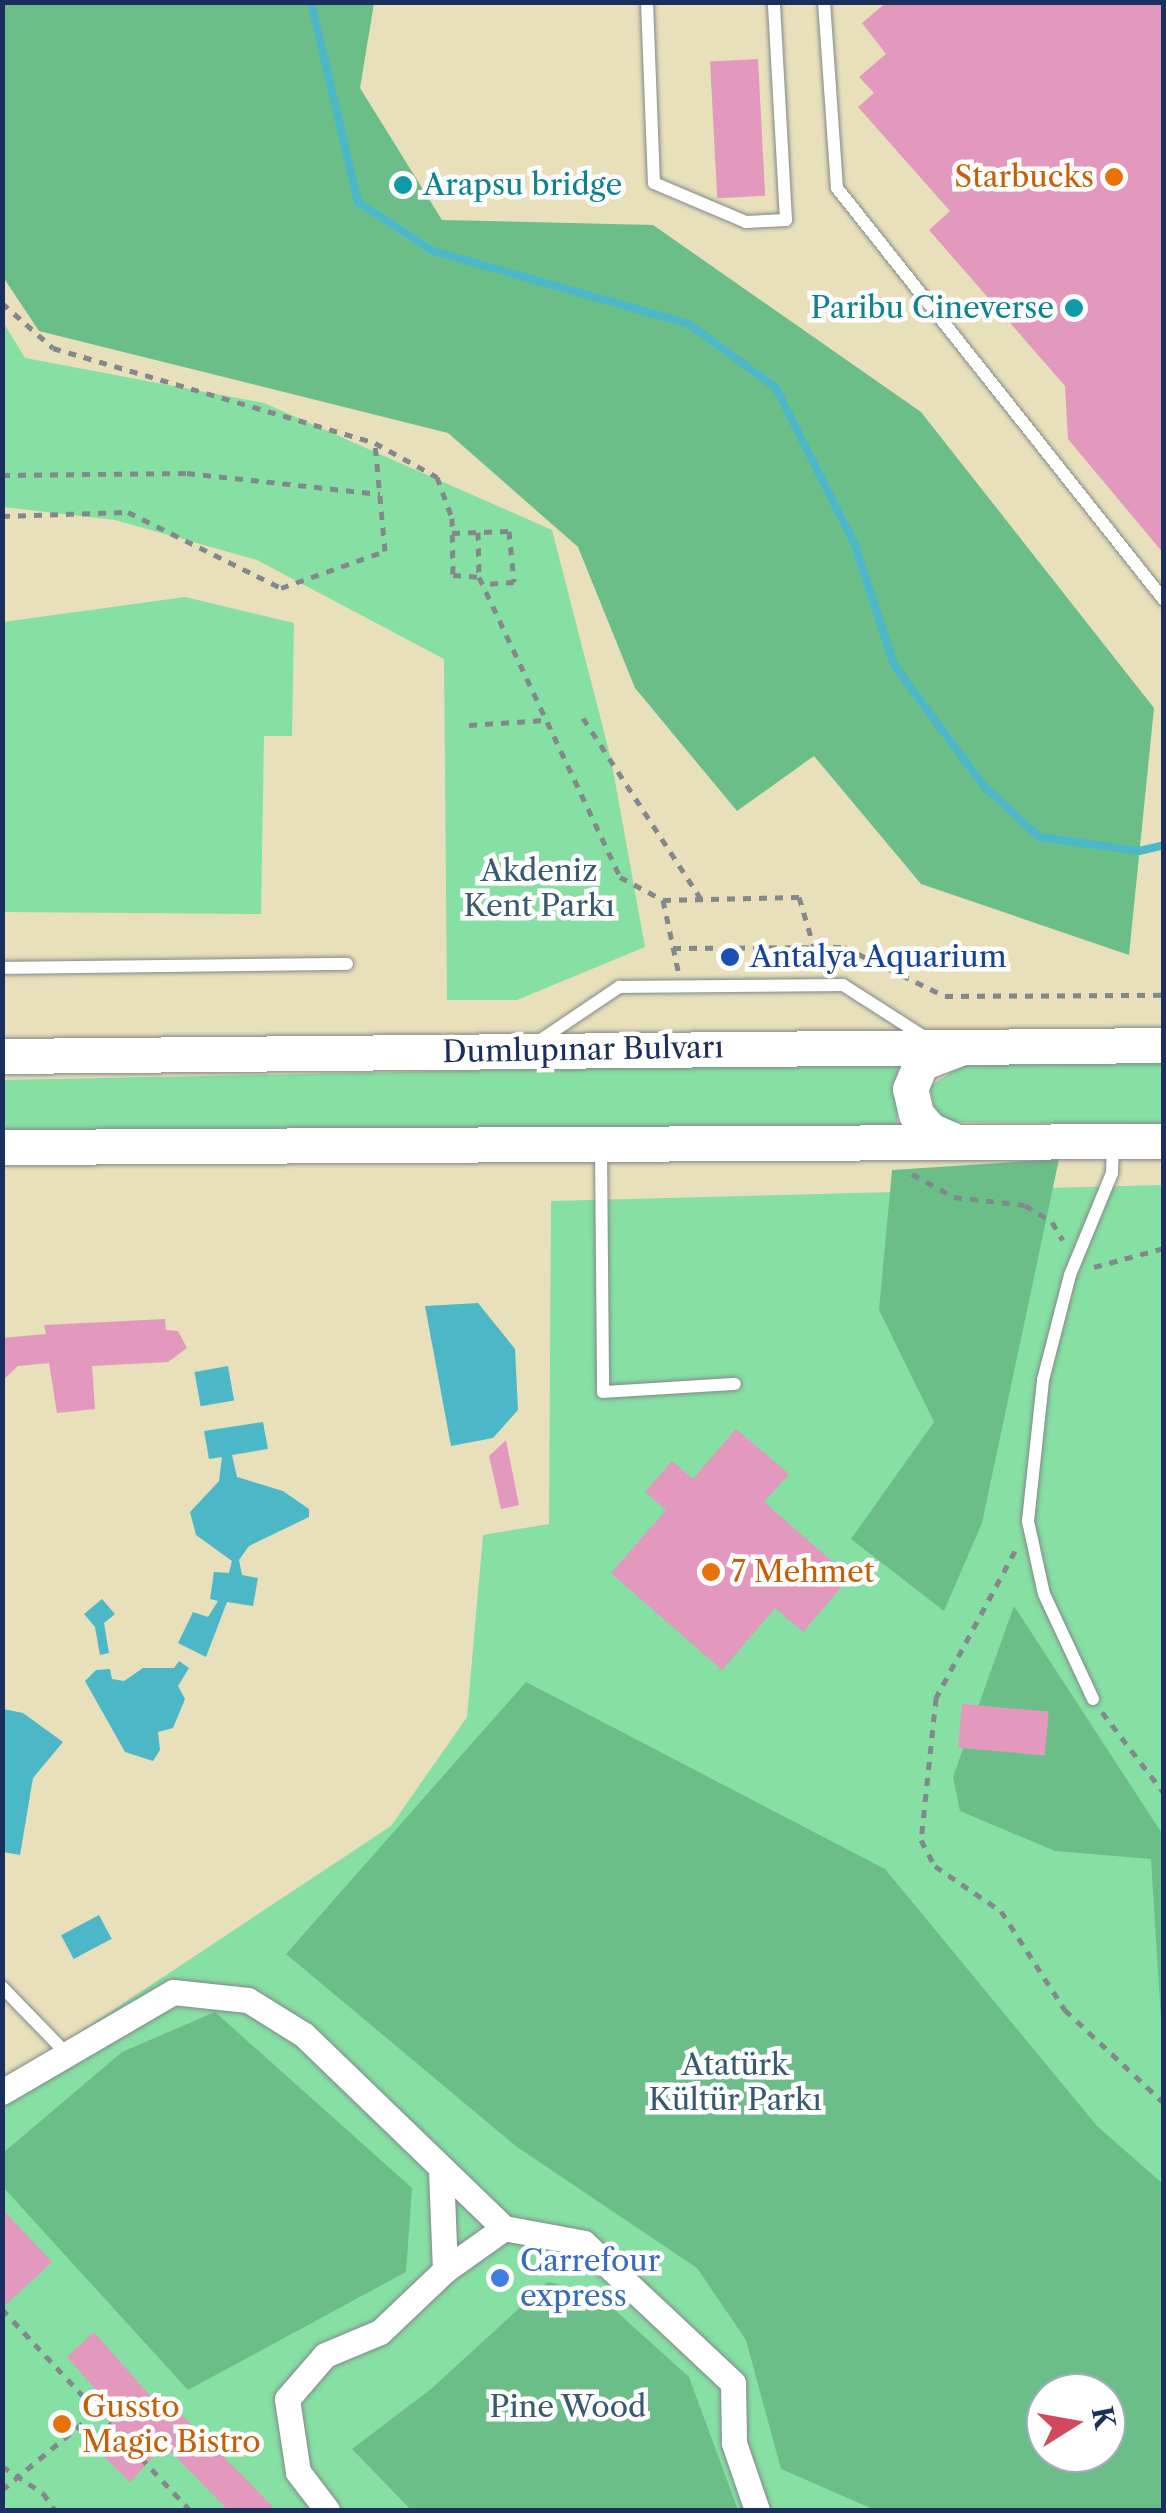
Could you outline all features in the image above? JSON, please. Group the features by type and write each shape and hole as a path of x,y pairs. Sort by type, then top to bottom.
{"main road":[{"name":"Dumlupınar Bulvarı","path":"2,1056 1164,1045"},
{"path":"951,1046 922,1064 910,1089 916,1114 930,1130 953,1140"},
{"path":"2,1147 1164,1141"}],"street":[{"path":"2,2092 64,2051 173,1992 248,2000 304,2034 441,2172 504,2228 584,2243 733,2383 734,2443 757,2510"},
{"path":"441,2172 444,2270"},
{"path":"327,2510 298,2472 286,2399 325,2355 380,2332 444,2270 504,2228"}],"lane":[{"path":"647,2 654,183 746,222 786,220 774,2"},
{"path":"824,2 837,188 1164,600"},
{"path":"2,968 347,964"},
{"path":"525,1051 619,987 682,986 844,985 951,1046"},
{"path":"1094,1699 1044,1594 1028,1520 1044,1380 1070,1275 1112,1172 1114,1140"},
{"path":"601,1146 602,1392 735,1384"},
{"path":"2,1987 64,2051"}],"path":[{"path":"2,303 54,348 376,443 437,477 452,533 453,574 514,582 508,531 452,533"},
{"path":"2,516 128,512 282,588 385,551 376,443"},
{"path":"2,475 187,473 380,494"},
{"path":"478,532 480,580 620,877 663,900 800,897 814,947"},
{"path":"583,718 700,899"},
{"path":"470,724 546,720"},
{"path":"663,900 682,986"},
{"path":"674,948 844,947 945,996 1164,995"},
{"path":"1070,1275 1164,1248"},
{"path":"1028,1520 1004,1577 936,1698 920,1840 935,1866 1000,1911 1027,1942 1065,2010 1164,2102"},
{"path":"1094,1699 1164,1793"},
{"path":"2,2308 190,2510"},
{"path":"2,2490 97,2411"},
{"path":"2,2466 55,2510"}],"green space":[{"path":"2,3 374,3 360,88 442,220 653,225 921,412 1154,708 1129,955 921,884 814,756 737,811 635,688 578,547 448,433 39,331 3,277"},
{"name":"Akdeniz Kent Parkı","path":"3,322 25,358 264,403 552,530 611,759 645,947 517,1000 447,1000 444,659 257,560 115,520 3,507"},
{"path":"185,597 294,623 292,736 264,736 261,914 3,912 3,622"},
{"path":"898,1062 897,1129 3,1130 2,1080"},
{"path":"1163,1062 1163,1124 947,1122 935,1111 930,1086 961,1066"},
{"path":"1059,1159 982,1523 944,1611 851,1539 934,1422 879,1310 892,1170"},
{"name":"Atatürk Kültür Parkı","path":"1163,1185 1163,2510 3,2510 3,2083 391,1826 467,1717 483,1535 549,1524 551,1201"},
{"path":"1014,1606 1163,1835 1163,2052 1151,1859 1055,1851 960,1811 953,1777"},
{"path":"526,1682 885,1869 1097,2126 1163,2184 1163,2510 875,2510 781,2469 746,2340 697,2268 517,2147 286,1954"},
{"path":"215,2012 412,2188 406,2272 188,2390 3,2187 3,2153 122,2052"},
{"name":"Pine Wood","path":"548,2282 596,2293 689,2377 738,2510 411,2510 352,2449 431,2389"}],"water":[{"path":"478,1303 515,1349 518,1410 493,1438 451,1446 425,1306"},
{"path":"228,1366 234,1400 201,1406 195,1372"},
{"path":"263,1422 268,1449 232,1455 237,1477 283,1491 309,1509 309,1517 249,1546 239,1560 242,1575 258,1578 253,1606 227,1602 206,1657 178,1643 193,1612 208,1617 218,1601 210,1599 214,1572 229,1573 232,1561 196,1535 190,1512 219,1481 222,1457 209,1459 204,1431"},
{"path":"102,1599 115,1614 104,1623 109,1653 100,1655 95,1627 84,1614"},
{"path":"179,1661 189,1668 178,1686 185,1699 173,1728 158,1732 160,1750 153,1761 125,1752 85,1681 96,1670 110,1669 112,1679 124,1681 143,1668 174,1668"},
{"path":"3,1709 23,1713 63,1742 33,1778 20,1855 3,1852"},
{"path":"99,1915 112,1939 74,1959 61,1935"}],"building":[{"path":"887,2 1164,2 1164,554 1068,439 1065,386 929,230 950,211 858,107 874,93 859,77 886,54 862,23"},
{"path":"758,59 765,196 717,198 710,62"},
{"path":"165,1319 166,1330 178,1331 187,1348 168,1362 92,1366 95,1409 57,1413 49,1363 18,1366 2,1381 2,1338 46,1334 44,1325"},
{"path":"736,1429 789,1474 764,1502 850,1577 803,1632 775,1608 722,1670 611,1573 666,1510 645,1492 672,1461 693,1479"},
{"path":"506,1440 519,1505 501,1509 489,1456"},
{"path":"962,1704 1049,1712 1045,1755 958,1748"},
{"path":"2,2209 52,2262 2,2308"},
{"path":"94,2332 152,2398 159,2392 276,2510 228,2510 164,2445 130,2482 90,2443 118,2415 67,2357"}],"waterway":[{"path":"311,2 358,202 433,251 689,324 776,388 855,545 894,665 984,786 1039,837 1139,851 1164,845"}],"place":[{"name":"Starbucks","path":"1114,177"},
{"name":"Arapsu bridge","path":"403,185"},
{"name":"Paribu Cineverse","path":"1074,308"},
{"name":"Antalya Aquarium","path":"730,957"},
{"name":"7 Mehmet","path":"711,1572"},
{"name":"Carrefour express","path":"500,2278"},
{"name":"Gussto Magic Bistro","path":"62,2424"}]}
